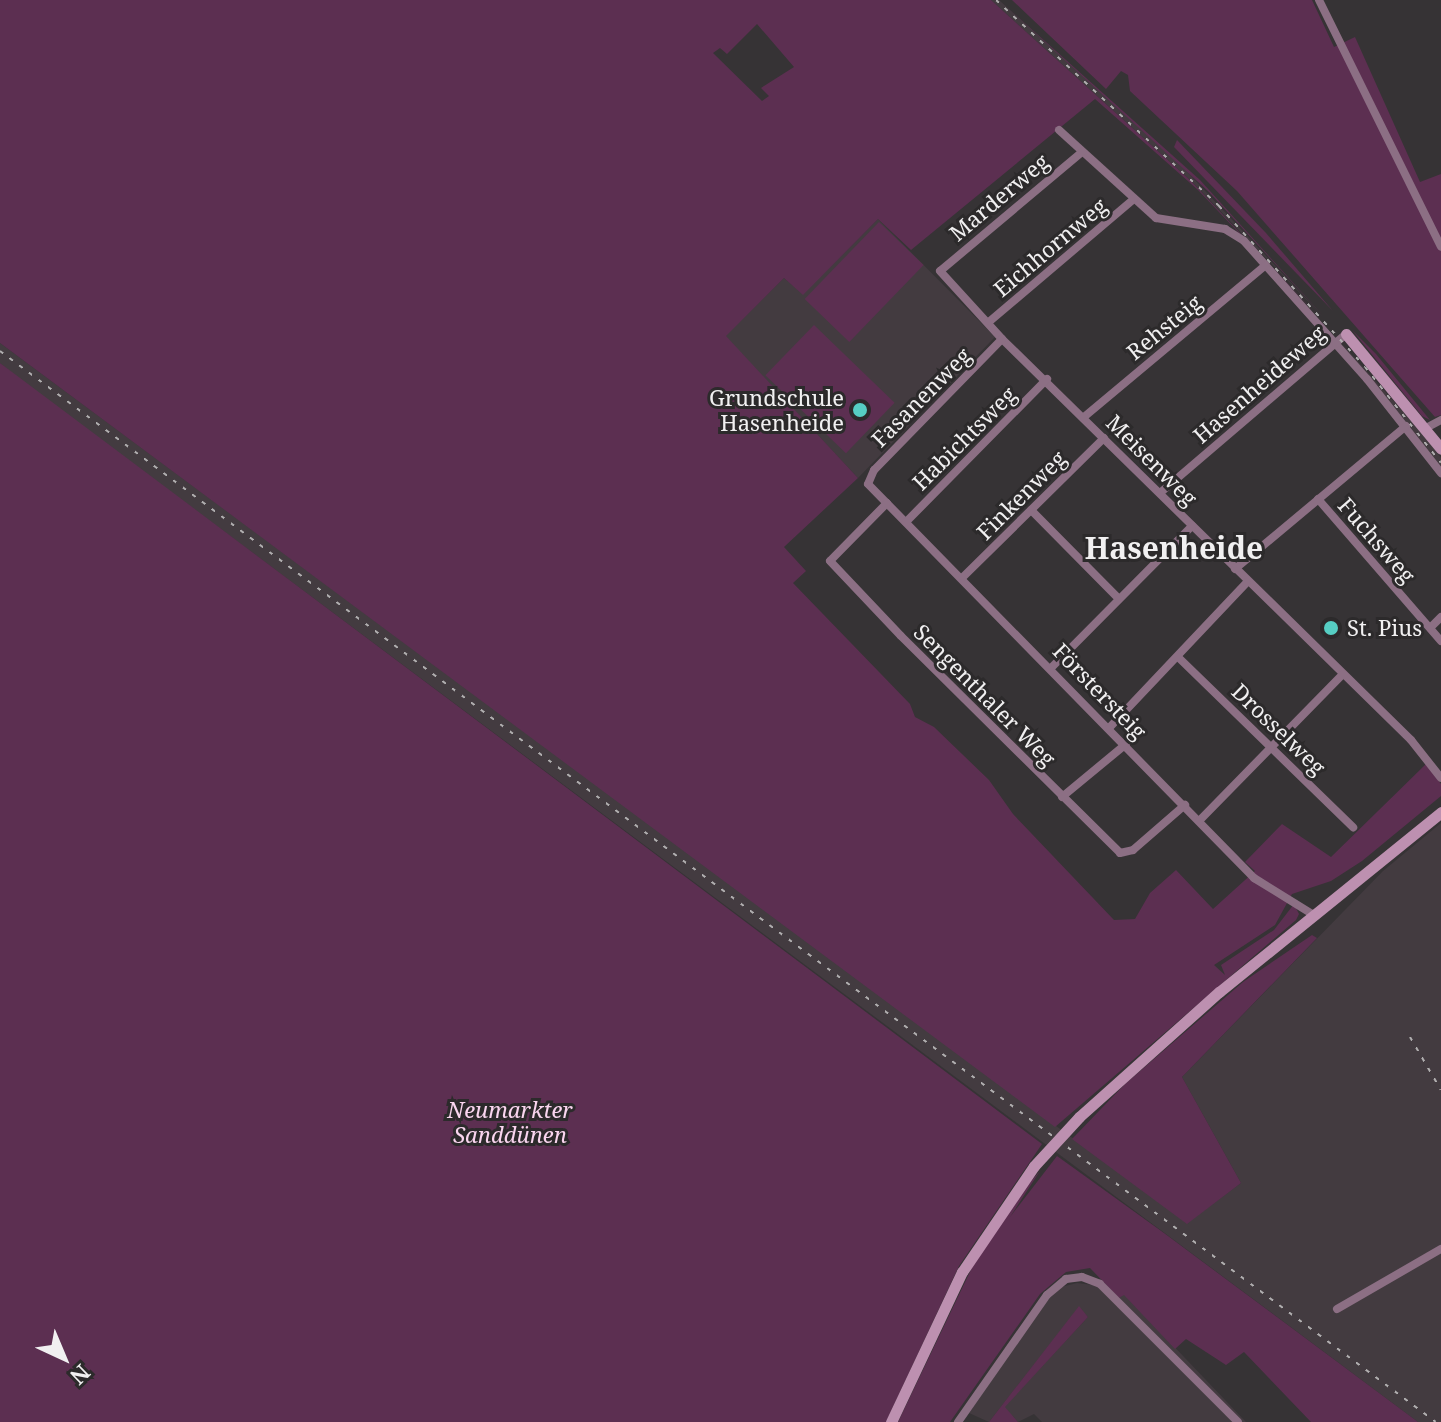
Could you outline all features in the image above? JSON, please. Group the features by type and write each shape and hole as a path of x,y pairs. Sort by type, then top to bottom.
{"main road":[{"path":"1346,334 1441,449"},
{"path":"891,1422 962,1272 1034,1166 1079,1117 1314,915 1441,812"}],"street":[{"path":"1319,0 1441,247"},
{"path":"1059,130 1160,220 1228,230 1266,265 1332,345 1406,426 1441,473"},
{"name":"Marderweg","path":"940,271 1082,152"},
{"name":"Eichhornweg","path":"990,321 1134,199"},
{"name":"Rehsteig","path":"1084,417 1266,265"},
{"name":"Meisenweg","path":"940,271 990,321 1002,339 1047,379 1247,582 1417,746 1441,778"},
{"name":"Hasenheideweg","path":"1160,493 1346,334"},
{"name":"Fasanenweg","path":"867,481 1002,339"},
{"name":"Habichtsweg","path":"906,522 1047,379"},
{"path":"1426,428 1441,420"},
{"path":"1235,569 1406,426"},
{"name":"Finkenweg","path":"963,577 1104,438"},
{"name":"Förstersteig","path":"867,481 1052,667 1254,878 1314,915"},
{"name":"Fuchsweg","path":"1318,499 1441,641"},
{"name":"Sengenthaler Weg","path":"887,503 831,558 1062,797 1120,853 1133,850 1185,805"},
{"path":"1031,510 1119,599"},
{"path":"1052,667 1192,526"},
{"path":"1110,727 1179,658 1247,582"},
{"path":"1431,627 1441,617"},
{"name":"Drosselweg","path":"1179,658 1353,827"},
{"path":"1200,820 1343,674"},
{"path":"1062,797 1126,744"},
{"path":"1337,1309 1441,1249"},
{"path":"958,1422 1053,1288 1071,1278 1097,1281 1238,1422"}],"shaded area":[{"path":"991,0 999,0 1179,163 1325,319 1191,181"},
{"name":"Grundschule Hasenheide","path":"878,219 995,337 858,478 725,336 784,278 803,294"},
{"path":"0,343 1187,1223 1241,1183 1182,1077 1383,871 1441,823 1441,1422 1418,1422 17,377 0,363"},
{"path":"1341,343 1419,429 1441,458 1441,467"},
{"path":"1077,1283 1109,1287 1119,1298 1124,1294 1246,1422 1042,1422 1034,1414 1018,1422 1004,1407 1088,1317 1079,1307 989,1422 969,1413 1045,1303 1061,1287"}],"green space":[{"path":"0,0 991,0 1191,181 1323,321 1198,190 1095,99 911,250 878,219 803,295 784,278 726,336 858,478 784,547 806,571 793,583 910,704 915,717 934,727 989,780 1013,814 1114,920 1135,919 1150,893 1176,870 1213,909 1255,871 1245,862 1282,824 1331,857 1426,764 1441,784 1441,796 1362,861 1331,881 1292,894 1275,925 1214,965 1225,975 1221,965 1274,930 1294,904 1299,914 1296,920 1055,1127 0,343","holes":["757,24 794,67 761,88 769,96 762,101 713,53 720,48 727,54"]},
{"path":"999,0 1200,180 1326,319 1209,192"},
{"path":"1012,0 1312,0 1334,47 1355,37 1420,182 1441,174 1441,415 1435,417 1237,191 1130,91 1128,75 1121,71 1106,89"},
{"path":"1177,140 1266,233 1333,311 1174,147"},
{"path":"879,222 924,265 849,342 805,299"},
{"path":"814,325 895,403 846,453 765,375"},
{"path":"1352,330 1376,354 1430,420 1422,416"},
{"name":"Neumarkter Sanddünen","path":"0,363 1042,1144 959,1266 886,1422 0,1422"},
{"path":"1312,935 1317,938 1182,1077 1241,1183 1187,1224 1072,1139 1125,1084 1243,982"},
{"path":"1057,1156 1418,1422 1311,1422 1244,1352 1226,1365 1186,1339 1175,1349 1124,1295 1119,1298 1090,1268 1066,1272 1040,1294 950,1422 898,1422 978,1255 1024,1189 1040,1171 1010,1217"},
{"path":"1079,1306 1088,1317 1005,1407 1018,1422 989,1422"}],"railway":[{"path":"996,0 1219,206 1365,367 1441,463"},
{"path":"0,351 1436,1422"},
{"path":"1410,1037 1441,1090"}],"place":[{"name":"Grundschule Hasenheide","path":"860,410"},
{"name":"St. Pius","path":"1331,628"}],"district":[{"name":"Hasenheide","path":"1174,548"}]}
